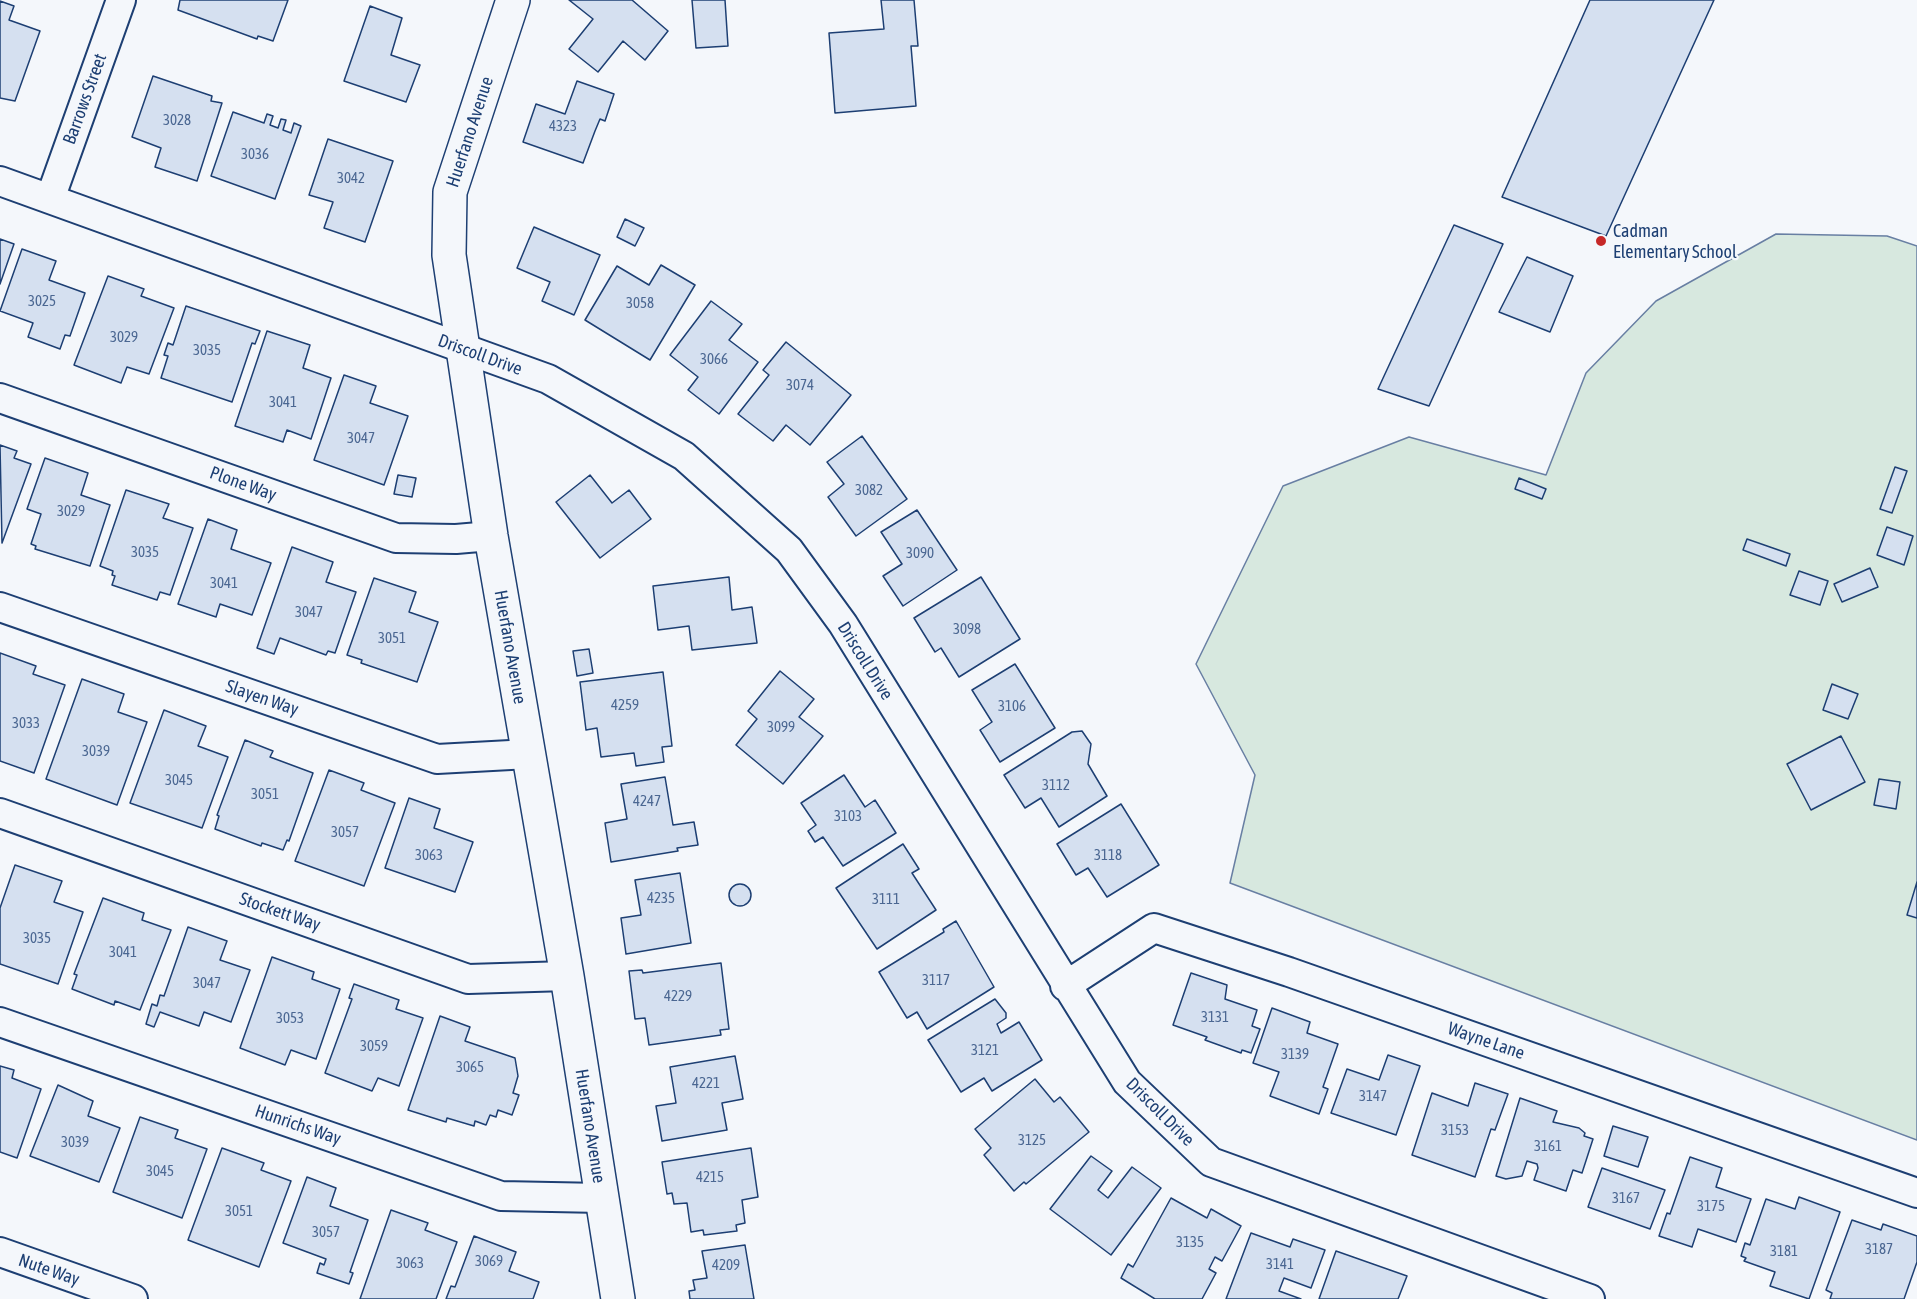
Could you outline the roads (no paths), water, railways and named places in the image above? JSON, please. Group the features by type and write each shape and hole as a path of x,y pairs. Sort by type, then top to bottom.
{"street":[{"name":"Barrows Street","path":"50,199 121,0"},
{"name":"Huerfano Avenue","path":"513,0 450,192 449,255 491,536 567,976 618,1299"},
{"name":"Driscoll Drive","path":"0,181 548,380 684,456 789,550 843,624 1065,986 1127,1082 1211,1162 1590,1299"},
{"name":"Plone Way","path":"0,398 396,538 456,539 491,536"},
{"name":"Slayen Way","path":"0,607 437,759 529,754"},
{"name":"Stockett Way","path":"0,813 468,979 567,976"},
{"name":"Wayne Lane","path":"1065,986 1154,928 1289,972 1917,1193"},
{"name":"Hunrichs Way","path":"0,1022 501,1196 602,1198"},
{"name":"Nute Way","path":"0,1252 133,1299"}],"place":[{"name":"Cadman Elementary School","path":"1601,241"}]}
